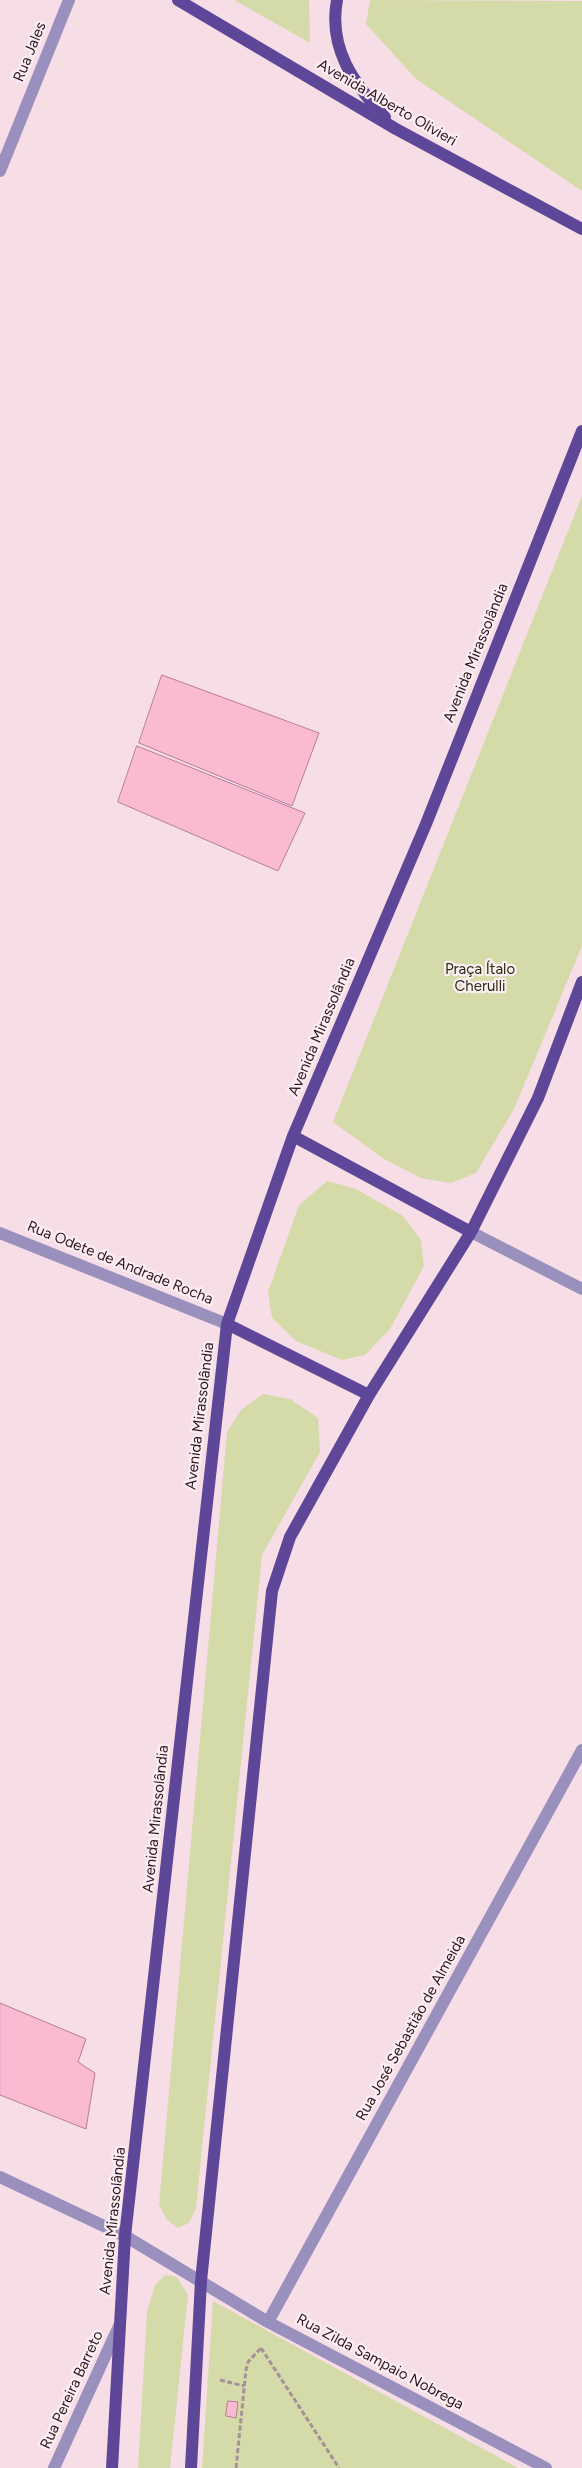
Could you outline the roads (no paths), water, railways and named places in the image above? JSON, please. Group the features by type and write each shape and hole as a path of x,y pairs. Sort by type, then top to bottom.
{"main road":[{"name":"Avenida Alberto Olivieri","path":"178,0 396,129 582,229"},
{"path":"337,0 336,34 345,64 361,91 396,129"},
{"name":"Avenida Mirassolândia","path":"112,2468 125,2236 227,1324 293,1136 426,824 582,431"},
{"path":"191,2468 201,2282 272,1591 290,1537 369,1395 471,1232 538,1098 582,982"},
{"path":"293,1136 471,1232"},
{"path":"227,1324 369,1395"}],"street":[{"name":"Rua Jales","path":"0,171 69,0"},
{"path":"471,1232 582,1289"},
{"name":"Rua Odete de Andrade Rocha","path":"0,1233 227,1324"},
{"name":"Rua José Sebastião de Almeida","path":"268,2322 582,1750"},
{"name":"Rua Zilda Sampaio Nobrega","path":"0,2177 125,2236 268,2322 546,2468"},
{"name":"Rua Pereira Barreto","path":"54,2468 119,2326"}],"park label":[{"name":"Praça Ítalo Cherulli","path":"480,978"}]}
